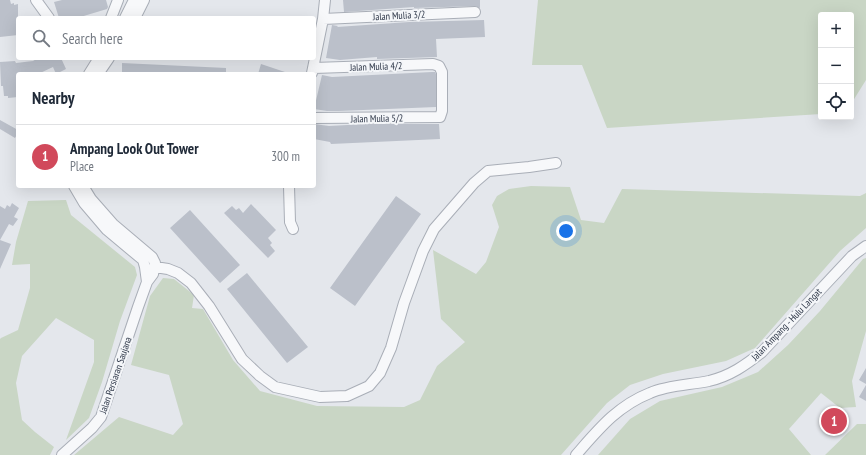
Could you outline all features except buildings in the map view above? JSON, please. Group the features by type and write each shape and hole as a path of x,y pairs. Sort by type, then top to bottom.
{"street":[{"path":"36,0 48,16"},
{"path":"112,16 118,0"},
{"path":"126,16 134,0"},
{"path":"136,16 144,0"},
{"path":"316,52 323,19 325,0"},
{"name":"Jalan Mulia 3/2","path":"323,19 475,12"},
{"path":"90,72 99,60"},
{"path":"99,72 108,60"},
{"path":"312,71 314,60"},
{"name":"Jalan Mulia 4/2","path":"312,71 433,64 439,66 442,72 442,111 440,117"},
{"name":"Jalan Mulia 5/2","path":"316,118 440,117"},
{"path":"84,188 91,200 113,224 152,258 155,267 168,269 178,273 191,283 209,306 242,358 260,376 275,387 320,397 347,396 369,386 380,373 391,348 404,303 423,251 434,229 474,183 488,171 556,163"},
{"name":"Jalan Persiaran Saujana","path":"75,188 84,203 107,230 143,260 146,267 147,282"},
{"path":"289,188 290,222 293,229"},
{"name":"Jalan Ampang - Hulu Langat","path":"576,455 605,422 619,410 635,400 651,392 710,381 730,374 747,364 767,346 852,256 866,246"},
{"name":"Jalan Persiaran Saujana","path":"62,455 92,428 101,417 147,282 153,274 155,267"}],"green space":[{"path":"538,0 866,0 866,80 854,99 854,12 818,12 818,114 607,128 582,65 532,65"},
{"path":"531,186 570,187 581,220 604,223 622,189 860,196 866,193 866,228 840,251 755,348 726,361 663,374 630,385 607,403 561,455 74,455 119,417 173,435 183,424 169,375 131,365 150,296 163,278 174,279 194,295 192,308 203,309 233,360 260,391 317,406 404,407 420,400 437,366 465,342 441,319 433,250 476,274 486,262 499,227 492,205 497,196 509,189"},
{"path":"66,200 71,215 135,267 137,275 120,321 102,382 89,418 66,440 94,362 94,340 56,318 22,356 16,383 22,420 54,447 50,455 0,455 0,339 18,330 30,288 30,264 12,265 16,242 28,201"},
{"path":"866,258 866,331 852,381 856,407 840,408 821,393 789,429 811,455 598,455 630,419 660,401 722,387 758,372 788,345 820,311 863,259"},
{"path":"857,424 866,424 866,455 825,455"}],"place":[{"name":"Ampang Look Out Tower","path":"834,421"}]}
